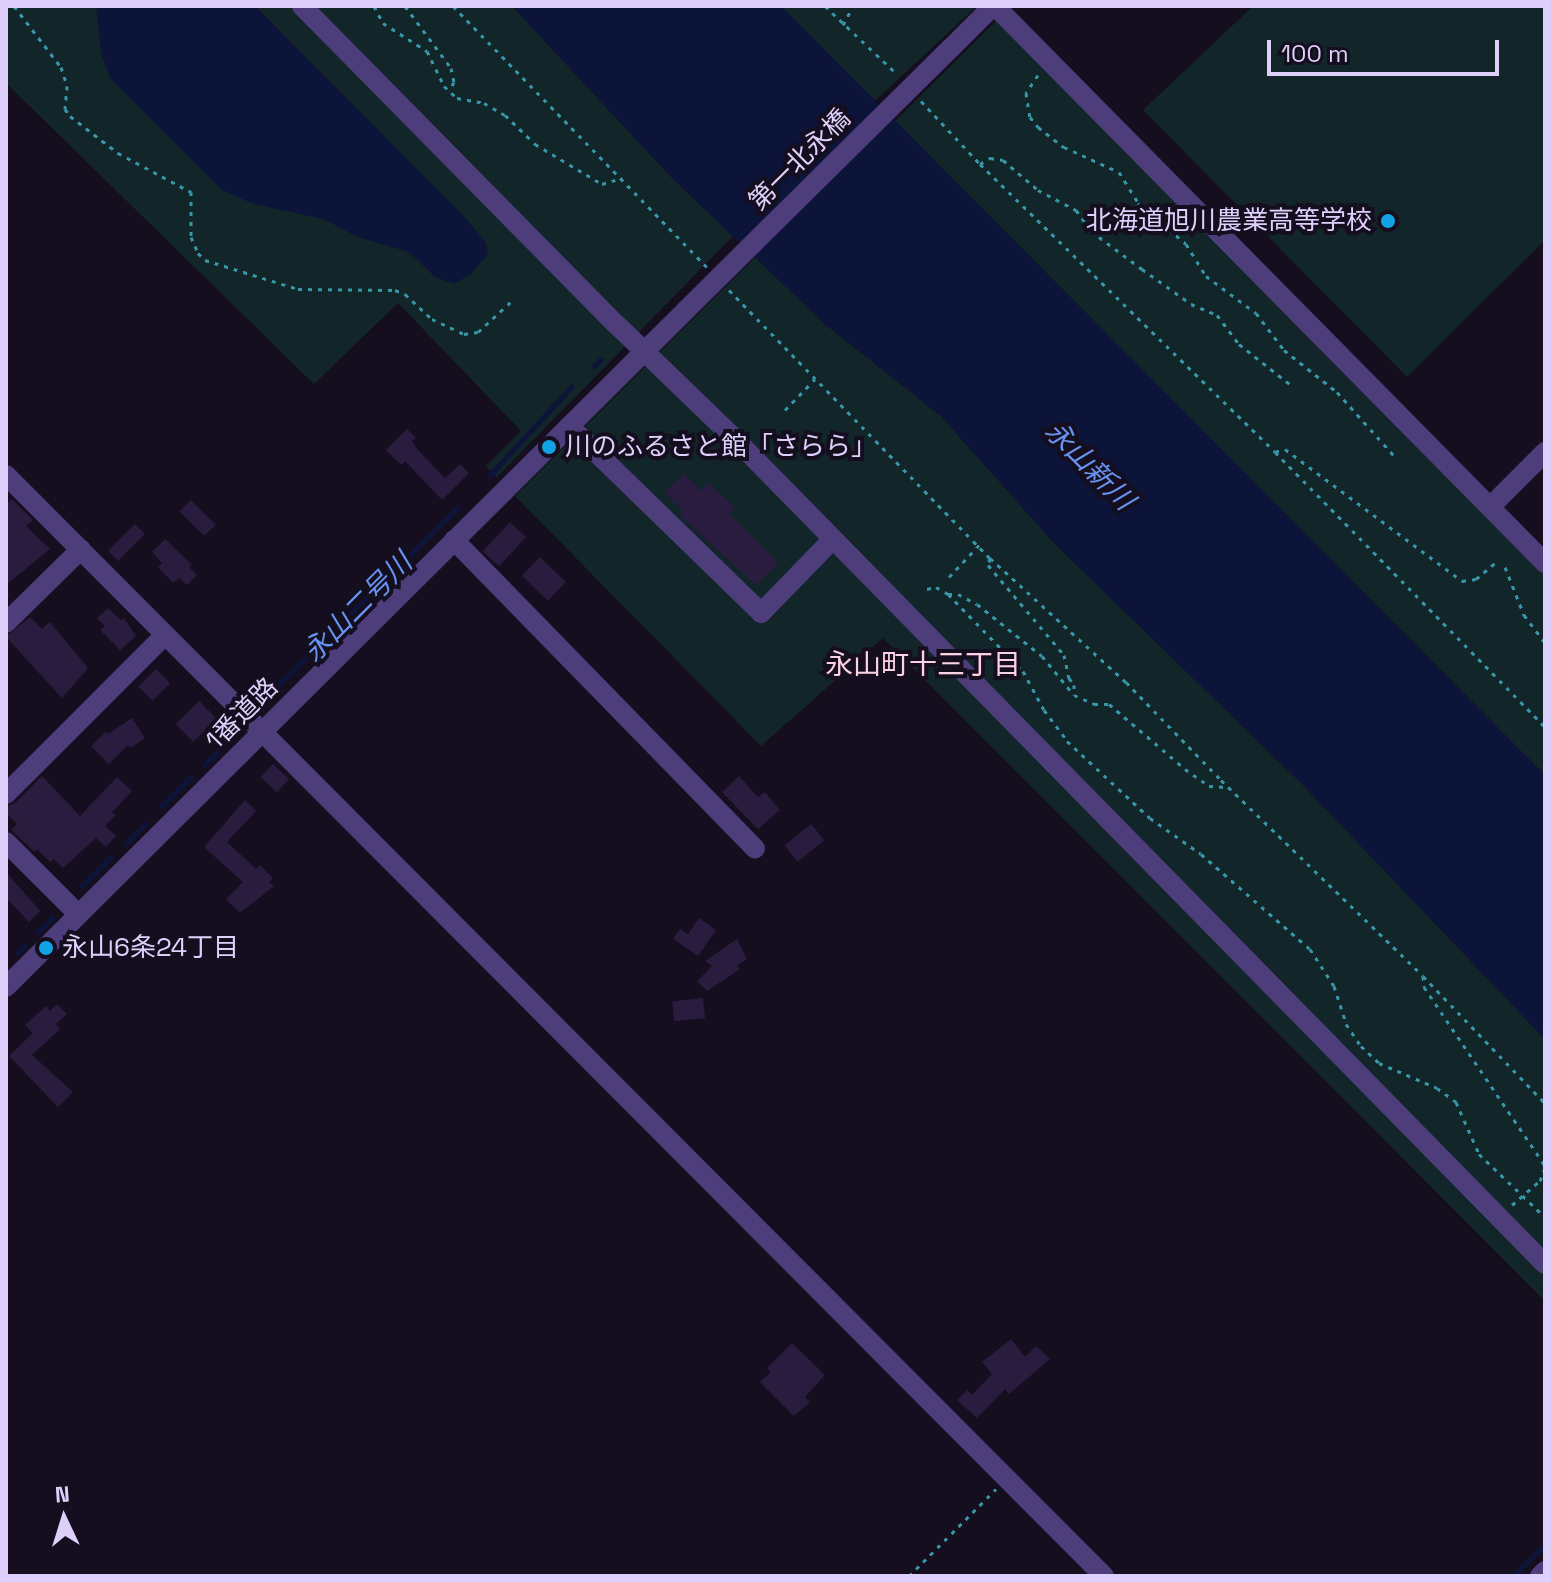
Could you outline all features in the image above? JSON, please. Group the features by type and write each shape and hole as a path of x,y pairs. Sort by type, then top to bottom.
{"street":[{"path":"302,6 737,441 831,541 1545,1264"},
{"path":"994,6 1545,563"},
{"name":"第一北永橋","path":"686,310 994,6"},
{"name":"1番道路","path":"6,987 686,310"},
{"path":"569,426 761,613 831,541"},
{"path":"1490,507 1545,452"},
{"path":"6,475 1104,1576"},
{"path":"454,540 755,848"},
{"path":"6,623 81,549"},
{"path":"6,794 165,635"},
{"path":"6,842 77,913"},
{"path":"1540,1576 1545,1571"}],"path":[{"path":"14,6 61,67 67,86 65,109 70,116 118,153 191,192 191,237 205,260 298,289 395,290 405,294 432,319 464,334 478,332 515,298"},
{"path":"374,6 383,23 427,51 449,91 457,98 484,103 505,115 535,144 602,184 623,178"},
{"path":"405,6 451,68 454,82 449,91"},
{"path":"453,6 711,271"},
{"path":"825,6 903,81"},
{"path":"843,25 853,6"},
{"path":"1050,64 1032,80 1026,93 1026,105 1038,127 1064,147 1119,172 1138,203 1186,244 1206,276 1256,313 1284,350 1337,392 1397,459"},
{"path":"913,91 980,164 1275,452 1545,727"},
{"path":"980,164 990,158 1003,160 1038,190 1076,210 1091,231 1142,269 1191,304 1217,315 1239,344 1291,385"},
{"path":"721,281 990,558 1126,682 1228,787 1423,976 1545,1103"},
{"path":"785,410 815,379"},
{"path":"1275,452 1285,449 1462,581 1476,579 1495,563"},
{"path":"949,577 979,545"},
{"path":"990,558 988,565 1064,655 1069,678 1074,685 1074,695"},
{"path":"1505,567 1524,615 1545,643"},
{"path":"927,589 936,587 948,594 1023,671 1044,710 1067,741 1150,818 1201,854 1310,949 1334,986 1346,1024 1361,1046 1379,1063 1437,1088 1456,1102 1479,1154 1545,1217"},
{"path":"948,594 958,594 977,604 1042,656 1074,695 1094,704 1109,704 1209,786 1228,787"},
{"path":"1423,976 1424,987 1545,1166 1540,1181 1498,1217"},
{"path":"909,1576 1007,1478"}],"green space":[{"path":"6,6 512,6 672,178 733,236 497,477 486,466 521,431 398,303 314,384 6,83"},
{"path":"781,6 977,6 875,101"},
{"name":"北海道旭川農業高等学校","path":"1253,6 1545,6 1545,240 1407,377 1143,110"},
{"path":"1002,15 1545,572 1545,775 895,121"},
{"path":"755,257 826,325 941,416 1054,543 1303,785 1545,1039 1545,1301 883,638 761,746 515,496"}],"water":[{"path":"96,6 255,6 464,216 486,243 488,254 471,274 454,284 435,277 409,252 358,237 323,219 251,203 221,189 111,79 101,54"},
{"name":"永山新川","path":"512,6 781,6 1545,775 1545,1039 1303,785 1054,543 941,416 826,325 672,178"}],"building":[{"path":"407,429 416,438 412,441 417,449 445,478 460,464 469,473 442,500 405,461 401,465 386,450"},
{"path":"684,473 701,491 709,483 735,507 729,514 778,563 756,585 679,515 683,511 664,492"},
{"path":"12,499 33,520 26,526 50,549 6,585 6,504"},
{"path":"191,500 216,525 204,536 180,511"},
{"path":"510,522 526,537 499,566 483,551"},
{"path":"135,524 145,534 118,561 108,551"},
{"path":"165,539 192,565 189,567 197,575 187,585 179,578 173,583 158,567 162,563 152,552"},
{"path":"540,557 566,582 548,601 522,576"},
{"path":"108,608 121,620 124,618 136,636 120,650 100,630 105,626 97,618"},
{"path":"30,617 42,629 50,622 88,668 62,698 6,637"},
{"path":"156,669 170,683 152,701 138,687"},
{"path":"199,701 217,719 193,742 176,724"},
{"path":"132,718 145,738 130,748 128,745 109,764 91,746 106,732 108,734"},
{"path":"273,764 289,779 277,792 261,777"},
{"path":"42,776 80,816 117,777 132,791 112,812 116,815 105,826 116,836 106,847 96,838 63,868 54,859 50,862 37,849 35,852 11,830 17,824 6,813 6,807 15,803"},
{"path":"739,776 758,797 765,792 780,810 758,829 722,792"},
{"path":"245,800 256,811 227,842 256,869 260,865 273,878 269,882 274,886 240,913 226,899 243,882 204,847"},
{"path":"811,824 824,840 798,862 785,845"},
{"path":"6,872 40,911 29,922 6,898"},
{"path":"699,918 716,930 698,956 673,939 680,929 688,934"},
{"path":"737,939 747,959 737,966 740,969 707,991 697,981 712,966 705,961"},
{"path":"703,998 705,1018 674,1021 672,1001"},
{"path":"57,1004 67,1014 56,1024 60,1029 32,1055 73,1092 58,1107 9,1056 33,1033 25,1025 46,1006 50,1011"},
{"path":"1011,1339 1025,1357 1036,1346 1050,1359 1009,1394 1005,1389 977,1418 957,1400 967,1390 972,1395 992,1374 982,1362"},
{"path":"792,1343 825,1375 805,1397 810,1402 794,1416 760,1382 771,1372 767,1368"}],"waterway":[{"name":"永山二号川","path":"594,366 601,359"},
{"name":"永山二号川","path":"489,476 572,386"},
{"name":"永山二号川","path":"256,707 458,507"},
{"name":"永山二号川","path":"204,765 225,744"},
{"name":"永山二号川","path":"162,806 191,777"},
{"name":"永山二号川","path":"126,843 145,824"},
{"name":"永山二号川","path":"82,886 112,856"},
{"name":"永山二号川","path":"38,932 52,918"},
{"name":"永山二号川","path":"17,953 25,945"},
{"path":"1513,1576 1545,1544"}],"place":[{"name":"北海道旭川農業高等学校","path":"1388,221"},
{"name":"川のふるさと館「さらら」","path":"549,447"},
{"name":"永山6条24丁目","path":"46,948"}],"district":[{"name":"永山町十三丁目","path":"923,664"}]}
